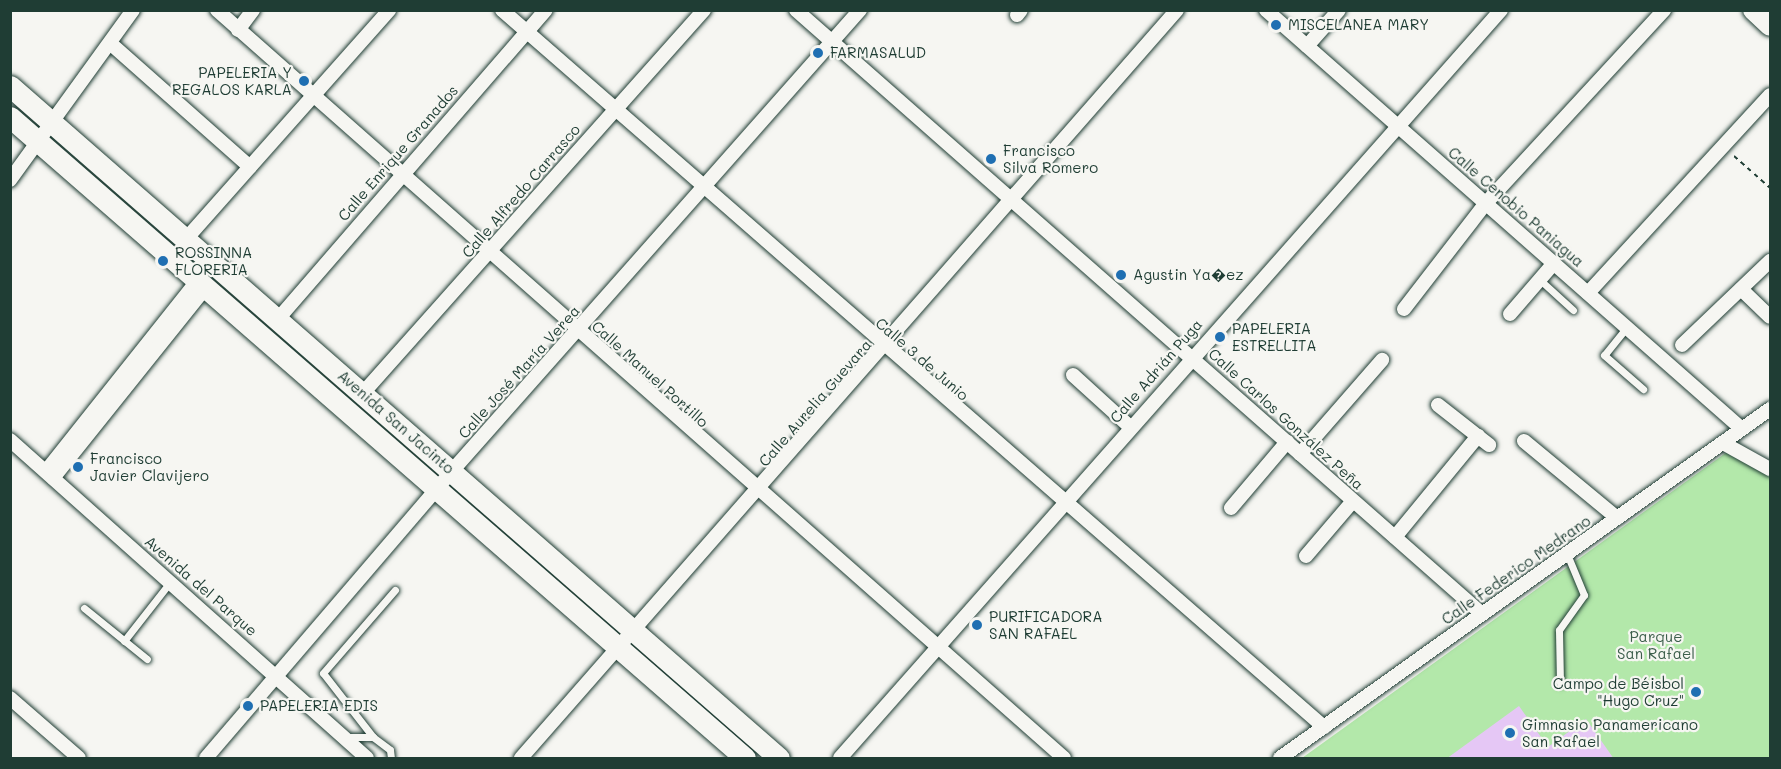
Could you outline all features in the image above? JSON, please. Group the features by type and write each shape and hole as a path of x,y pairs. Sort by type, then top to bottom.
{"main road":[{"name":"Avenida San Jacinto","path":"10,87 363,393 779,759"},
{"name":"Avenida San Jacinto","path":"10,117 437,487 745,759"}],"street":[{"path":"10,180 133,10"},
{"name":"Calle Manuel Portillo","path":"217,10 310,98 398,176 1064,759"},
{"path":"238,30 253,10"},
{"path":"186,239 389,10"},
{"name":"Calle 3 de Junio","path":"502,10 885,348 1324,727"},
{"name":"Calle Enrique Granados","path":"278,319 398,176 546,10"},
{"name":"Calle Alfredo Carrasco","path":"363,393 704,10"},
{"name":"Calle Carlos González Peña","path":"796,10 1008,203 1191,356 1482,614"},
{"name":"Calle José María Verea","path":"206,759 437,487 578,332 703,186 860,10"},
{"name":"Calle Aurelia Guevara","path":"521,759 759,493 1177,10"},
{"name":"Calle Cenobio Paniagua","path":"1266,10 1742,429"},
{"path":"1307,46 1339,10"},
{"name":"Calle Adrián Puga","path":"840,759 1129,426 1501,10"},
{"path":"1404,309 1486,203 1664,10"},
{"path":"1753,10 1770,26"},
{"path":"110,44 250,167"},
{"path":"1588,293 1770,95"},
{"path":"1682,345 1770,261"},
{"path":"1510,314 1554,263"},
{"path":"50,475 202,283"},
{"path":"1741,289 1770,317"},
{"path":"1300,454 1382,360"},
{"path":"1073,375 1129,426"},
{"path":"1438,405 1490,445"},
{"name":"Calle Federico Medrano","path":"1280,759 1770,409"},
{"path":"1395,537 1478,436"},
{"name":"Avenida del Parque","path":"10,440 278,676 366,758"},
{"path":"1524,441 1617,518"},
{"path":"1231,508 1287,442"},
{"path":"1723,443 1770,469"},
{"path":"1306,556 1353,501"},
{"path":"10,698 79,759"}],"lane":[{"path":"1539,279 1573,310"},
{"path":"1627,327 1603,352 1643,389"},
{"path":"1560,683 1559,630 1584,594 1567,554"},
{"path":"124,640 171,581"},
{"path":"391,759 390,750 373,736 323,673 395,590"},
{"path":"84,608 147,659"},
{"path":"343,737 373,736"}],"path":[{"path":"1723,146 1770,188"}],"green space":[{"name":"Parque San Rafael","path":"1727,452 1770,475 1770,758 1302,758"}],"building":[{"name":"Gimnasio Panamericano San Rafael","path":"1519,706 1548,747 1586,719 1614,759 1446,759"}],"place":[{"name":"MISCELANEA MARY","path":"1276,25"},
{"name":"FARMASALUD","path":"818,53"},
{"name":"PAPELERIA Y REGALOS KARLA","path":"304,81"},
{"name":"Francisco Silva Romero","path":"991,159"},
{"name":"ROSSINNA FLORERIA","path":"163,261"},
{"name":"Agustin Ya�ez","path":"1121,275"},
{"name":"PAPELERIA ESTRELLITA","path":"1220,337"},
{"name":"Francisco Javier Clavijero","path":"78,467"},
{"name":"PURIFICADORA SAN RAFAEL","path":"977,625"},
{"name":"Campo de Béisbol \"Hugo Cruz\"","path":"1696,692"},
{"name":"PAPELERIA EDIS","path":"248,706"},
{"name":"Gimnasio Panamericano San Rafael","path":"1510,733"}]}
